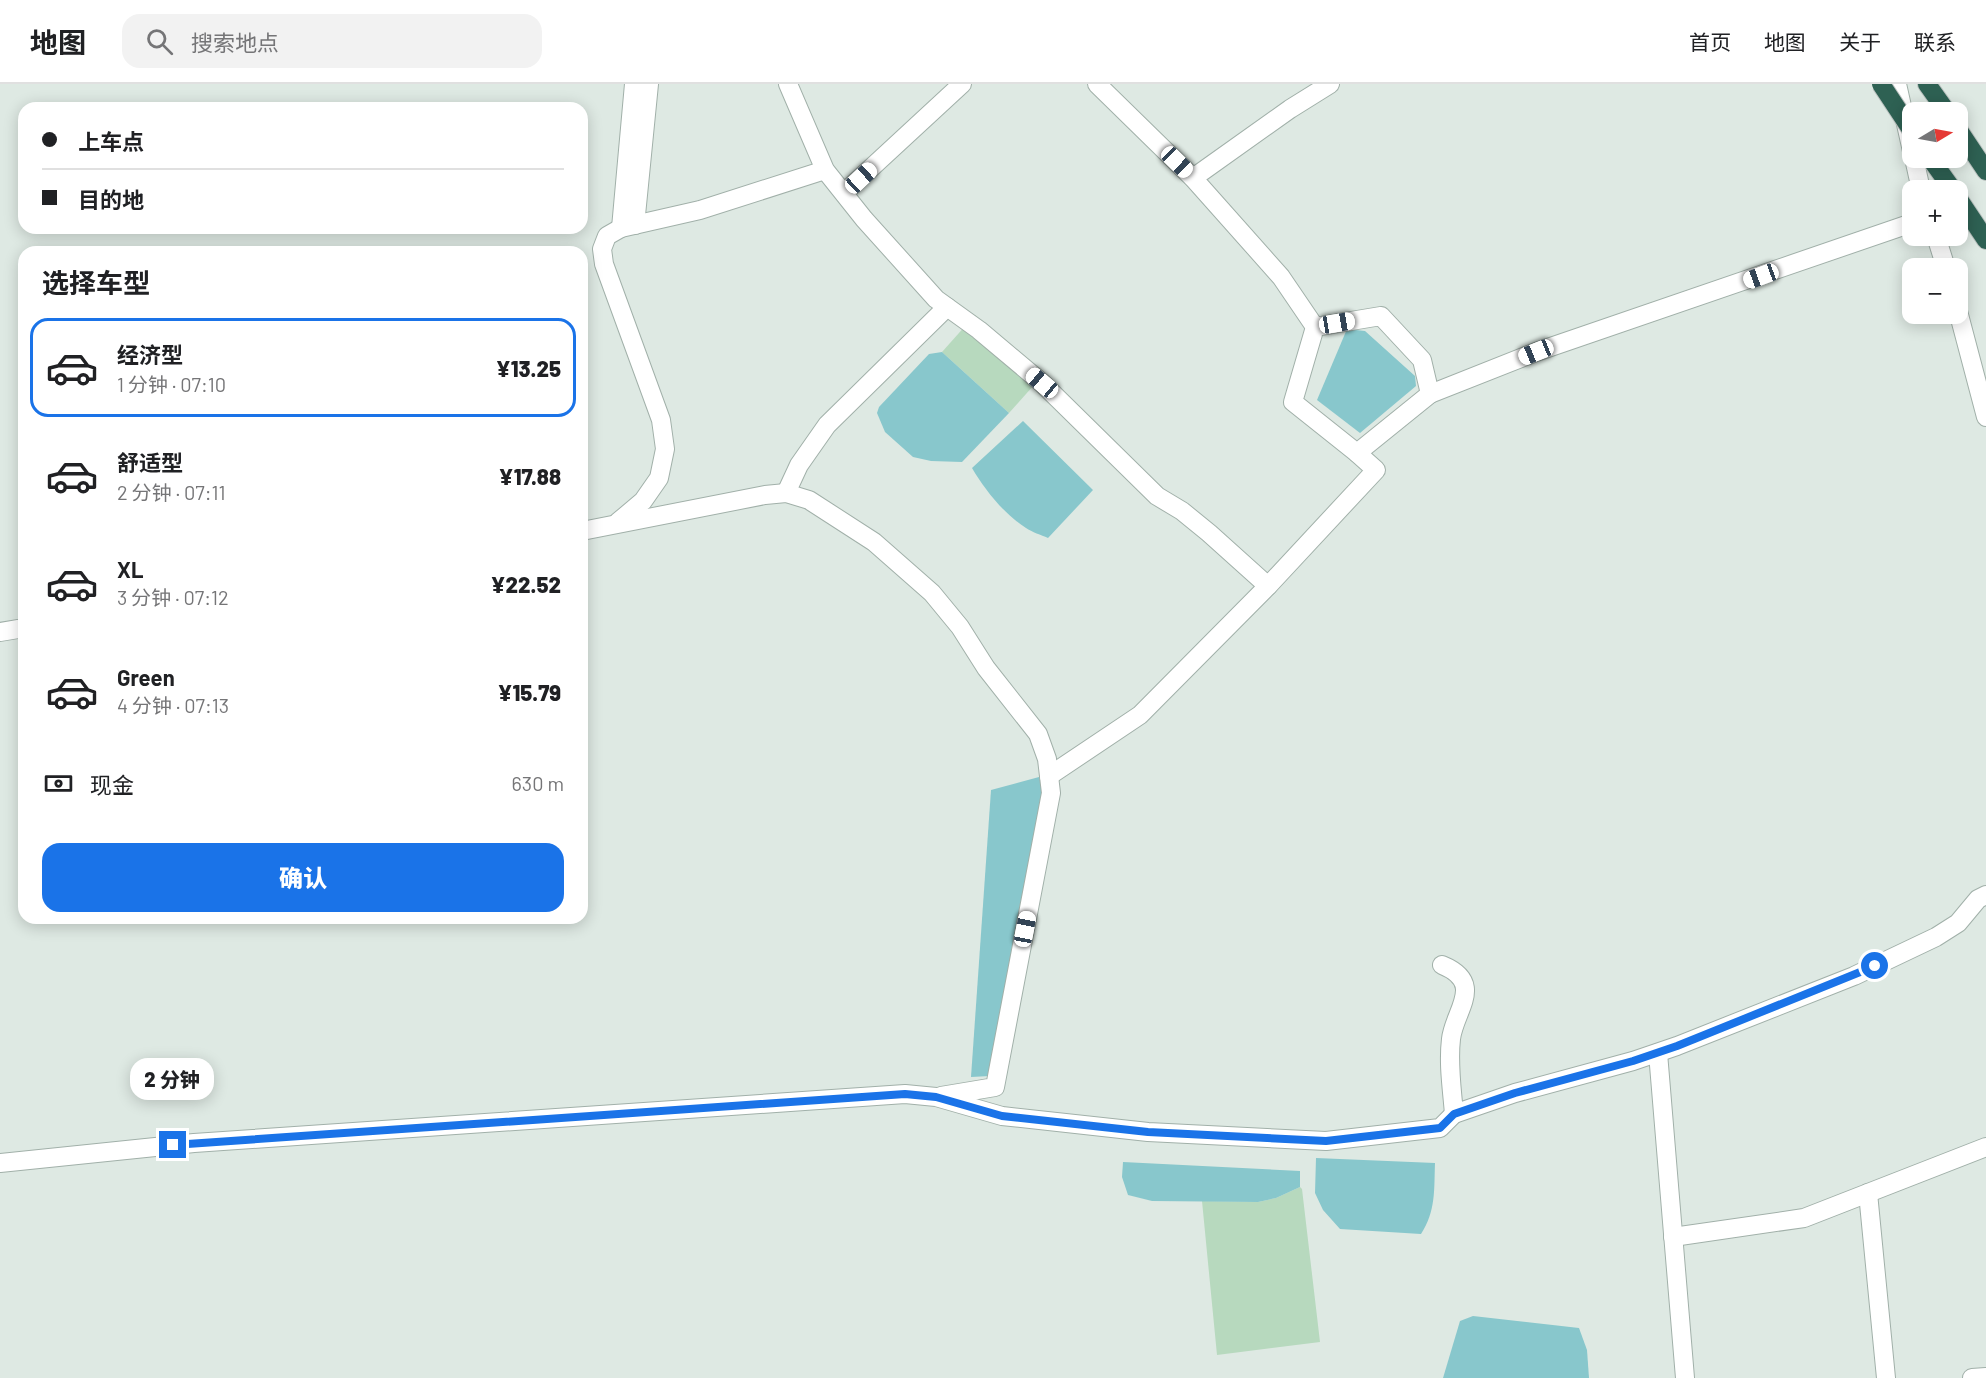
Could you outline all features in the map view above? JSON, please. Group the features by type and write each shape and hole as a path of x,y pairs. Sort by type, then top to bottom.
{"highway":[{"path":"1881,84 1902,116"},
{"path":"1927,84 1940,102"},
{"path":"1968,144 1986,171"},
{"path":"1968,213 1986,240"}],"street":[{"path":"628,226 634,84"},
{"path":"628,226 649,84"},
{"path":"788,84 825,170 936,299 979,330 1042,383 1157,496 1182,511 1209,532 1268,586"},
{"path":"844,193 962,84"},
{"path":"1097,84 1193,178 1281,278 1315,327"},
{"path":"1193,178 1290,109 1330,84"},
{"path":"1897,84 1902,106"},
{"path":"614,525 643,501 659,478 665,449 661,420 604,264 602,249 607,236 628,226 700,210 825,170"},
{"path":"1357,453 1430,394 1536,352 1902,226"},
{"path":"786,493 799,465 827,425 947,307"},
{"path":"1315,327 1381,316 1422,360 1430,394"},
{"path":"1961,324 1986,417"},
{"path":"1049,776 1140,716 1268,586 1376,470 1293,402 1315,327"},
{"path":"588,530 765,495 786,493 809,500 874,542 932,593 960,627 986,668 1038,734 1047,759 1051,793 995,1087 936,1097"},
{"path":"0,632 18,629"},
{"path":"0,1162 194,1143 905,1094 936,1097 1002,1116 1148,1132 1326,1141 1440,1128 1454,1114 1515,1093 1658,1053 1854,976 1936,937 1958,923 1978,899 1986,895"},
{"path":"1442,965 1456,971 1464,985 1464,1005 1451,1037 1450,1072 1454,1114"},
{"path":"1658,1053 1685,1378"},
{"path":"1673,1237 1804,1218 1986,1147"},
{"path":"1868,1193 1886,1378"},
{"path":"1972,1378 1986,1377"}],"green space":[{"path":"975,315 1042,376 1009,413 942,352"},
{"path":"1300,1187 1320,1342 1217,1355 1202,1201 1258,1202 1276,1198"}],"water":[{"path":"1347,329 1365,331 1415,376 1416,386 1360,433 1317,400"},
{"path":"942,352 1009,413 962,462 931,461 913,457 885,432 877,413 879,407 929,354"},
{"path":"1023,421 1093,490 1048,538 1028,529 1010,516 989,493 972,468"},
{"path":"1039,777 1043,790 990,1076 971,1077 991,790"},
{"path":"1316,1158 1435,1163 1432,1209 1421,1234 1340,1229 1323,1210 1315,1193"},
{"path":"1123,1162 1300,1171 1300,1187 1276,1198 1258,1202 1152,1201 1128,1195 1122,1177"},
{"path":"1473,1316 1579,1328 1587,1350 1589,1378 1443,1378 1460,1321"}],"route":[{"path":"173,1145 905,1094 936,1097 1002,1116 1148,1132 1326,1141 1440,1128 1454,1114 1515,1093 1633,1061 1677,1046 1875,966"}]}
